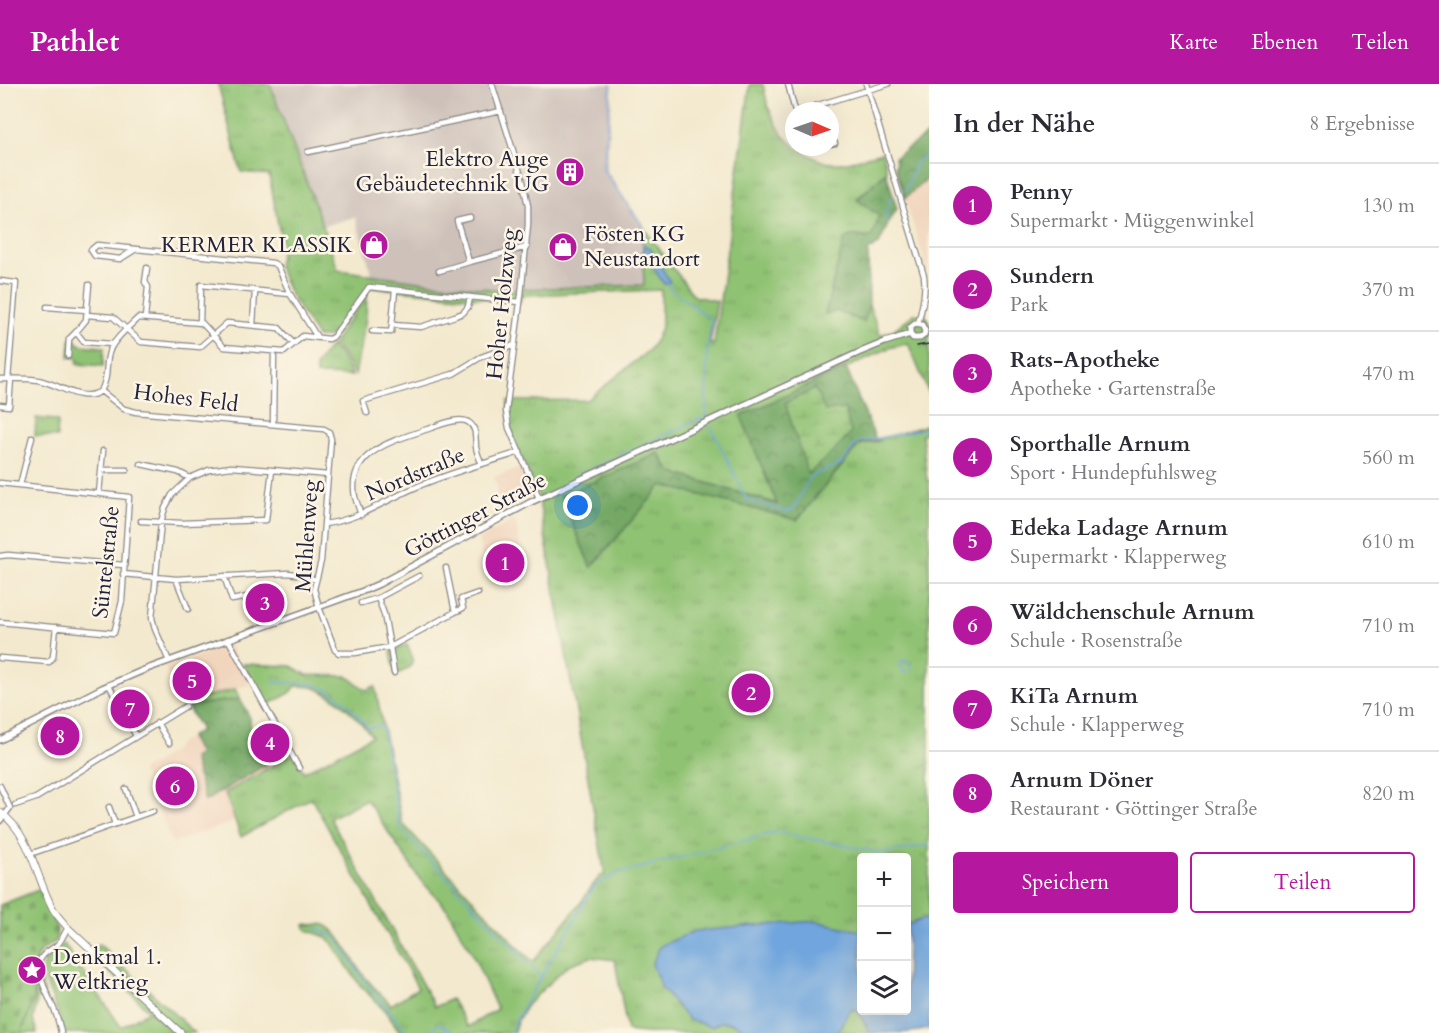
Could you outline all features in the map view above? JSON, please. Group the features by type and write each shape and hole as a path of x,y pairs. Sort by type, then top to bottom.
{"main road":[{"path":"2,816 17,829 53,909 68,928 181,1033"}],"street":[{"name":"Hoher Holzweg","path":"492,84 523,182 528,206 527,247 506,411 509,428 539,498"},
{"path":"788,84 793,102"},
{"path":"866,84 924,276 926,288 918,324"},
{"path":"827,102 888,84"},
{"path":"308,152 501,111"},
{"path":"469,262 457,221 470,218"},
{"path":"136,249 120,259 95,256 91,250 97,245 273,263 279,266 290,294 317,336"},
{"path":"439,271 527,247"},
{"path":"145,318 147,268"},
{"path":"0,281 16,283 9,406 0,405"},
{"path":"68,357 69,339 86,320 89,285"},
{"path":"200,323 201,285 290,294"},
{"path":"0,380 30,379 50,383 79,396 95,395 101,391 106,382 109,352 113,344 138,318 202,323 224,347 284,352 303,336 329,339 333,337 369,287 520,302"},
{"path":"372,331 391,332 395,290"},
{"path":"253,325 255,291"},
{"path":"392,325 421,327 455,316 468,308 470,297"},
{"path":"47,307 113,317 141,342 200,347 226,323 279,328 294,345"},
{"path":"918,324 927,330 918,339 913,338 910,334 912,326 918,324"},
{"path":"76,332 84,342 113,344"},
{"name":"Göttinger Straße","path":"0,740 109,685 379,584 539,498 790,383 892,339 910,334"},
{"path":"367,413 363,401 453,374 481,357 514,345"},
{"name":"Hohes Feld","path":"273,424 274,352"},
{"name":"Hohes Feld","path":"101,391 124,409 136,412 324,429 329,432"},
{"name":"Nordstraße","path":"361,514 354,489 357,474 369,453 382,445 437,426 464,420 470,423 476,433 476,446 482,464"},
{"name":"Mühlenweg","path":"329,432 331,439 321,561 314,589 319,607 335,650 339,653 390,647"},
{"path":"20,485 32,437"},
{"path":"0,483 99,493 103,451"},
{"name":"Nordstraße","path":"324,524 339,522 361,514 411,489 452,473 520,452"},
{"path":"141,464 178,472 190,478"},
{"path":"169,661 152,618 161,522 172,495 190,478 209,470 231,467 328,475"},
{"path":"101,470 127,470"},
{"path":"141,521 181,523 266,520 272,470"},
{"name":"Süntelstraße","path":"56,627 114,633 122,601 129,497 99,493"},
{"path":"0,556 124,565"},
{"path":"446,568 455,612"},
{"path":"123,574 176,579 288,573 316,580"},
{"path":"224,576 232,600 252,596"},
{"path":"361,603 378,598 419,576"},
{"path":"176,579 188,609"},
{"path":"453,601 478,594"},
{"path":"378,598 384,614 394,673"},
{"path":"390,647 463,608 461,599"},
{"path":"0,622 56,627 53,657 49,662 0,658"},
{"path":"228,639 299,768"},
{"path":"109,685 136,736"},
{"path":"15,805 36,798 186,706"},
{"path":"157,723 169,743"},
{"path":"0,786 10,808 2,816"},
{"path":"126,789 136,817"},
{"path":"110,807 115,824"},
{"path":"30,854 153,811"},
{"path":"61,1033 39,967 40,959 60,943 63,933 68,928"}],"shaded area":[{"path":"270,84 613,84 606,170 642,226 645,285 512,291 372,275 355,217 323,226"},
{"path":"929,177 929,276 905,198"},
{"path":"521,467 531,489 530,494 495,512 497,486 494,477"},
{"path":"515,519 524,567 491,584 478,540"},
{"path":"229,645 250,684 184,703 165,668"},
{"path":"123,687 144,726 136,731 115,691"},
{"path":"190,737 199,754 193,758 206,800 267,764 269,767 225,793 235,821 172,843 142,770 176,749 175,747"}],"green space":[{"path":"218,84 270,84 338,270 512,291 517,288 644,285 642,226 694,296 717,301 710,344 714,344 750,84 763,84 768,107 785,138 785,156 812,156 827,162 843,163 882,152 887,171 857,199 879,215 875,230 871,238 862,238 825,314 837,311 863,322 869,305 880,335 892,331 914,314 926,316 929,321 929,394 908,343 889,348 742,416 778,504 670,472 651,478 803,513 859,445 879,441 876,440 929,423 929,431 922,434 927,480 929,481 929,955 911,954 911,853 857,853 857,954 720,1022 732,1023 753,1033 627,1031 615,960 591,957 568,965 527,1005 513,1033 438,1031 401,1033 385,1011 359,984 332,943 326,937 307,930 305,925 307,924 323,924 331,928 365,977 391,1005 418,988 311,798 241,837 225,793 287,757 269,724 271,723 288,756 294,754 304,772 372,736 360,721 332,696 315,688 296,686 290,693 267,705 243,664 291,666 307,675 347,676 366,690 375,686 402,823 533,962 601,875 605,875 539,498 509,428 508,401 587,400 649,350 661,327 661,290 522,295 520,302 369,287 333,337 317,337 290,294 278,266 282,245 269,175 241,172","holes":["366,799 419,878 447,909 472,953 497,1009 468,1027 451,999 435,1007 330,818"]},
{"path":"929,133 929,177 905,198 895,166 895,157"},
{"path":"886,172 897,209 879,244 868,251 869,305 864,322 837,311 825,314 844,240 853,236 871,237 875,230 879,215 857,200"},
{"path":"367,294 366,318 355,375 333,343"},
{"path":"73,338 80,345 104,347 103,366 77,364 78,358 69,357 70,340"},
{"path":"331,345 340,355 352,376 316,375 316,365"},
{"path":"846,368 876,440 859,444 797,520 662,485 591,568 561,496 659,453 670,472 777,504 741,416"},
{"path":"815,389 825,411 845,409 851,433 808,474 785,403"},
{"path":"36,418 58,422 57,437 35,436"},
{"path":"407,644 412,656 412,664 395,675 391,652 394,648 398,649"},
{"path":"235,689 240,699 187,706 184,703"},
{"path":"240,699 250,718 251,733 267,764 205,801 193,758 199,754 190,737 201,730 187,706"},
{"path":"41,889 57,929 56,941 41,951 36,958 34,999 21,1033 0,1033 0,905"},
{"path":"64,944 121,1027 149,1011 174,1033 63,1033 42,972 47,960"},
{"path":"99,944 195,1033 174,1033 149,1011 90,952"},
{"path":"34,979 40,980 45,994 38,997 33,1019 37,1033 21,1033 34,1000"},
{"path":"857,1009 857,1015 860,1015 869,1032 876,1033 837,1033 849,1011"}],"water":[{"path":"644,245 650,248 670,282 664,284 644,253"},
{"path":"922,919 929,920 929,1029 870,1032 860,1015 911,1015 911,923"},
{"path":"815,921 857,930 857,1009 849,1011 837,1033 753,1033 732,1023 720,1022 712,1027 689,1020 662,989 652,964 660,946 695,931"}],"waterway":[{"path":"611,84 603,169 643,226 644,245"},
{"path":"905,191 917,161 929,152"},
{"path":"885,220 891,197"},
{"path":"574,477 706,416 707,351 712,320 670,289 668,283"},
{"path":"711,427 747,500 787,512 794,508 810,477 842,463 858,442 929,428"},
{"path":"908,672 905,673 901,667 900,663 904,660 911,666 911,670"},
{"path":"273,682 307,683 320,686 343,701 368,728 382,725 400,828 540,976"},
{"path":"510,1033 595,885 617,874 777,832 883,853 929,845"},
{"path":"316,928 336,938 362,978 408,1033"},
{"path":"426,1033 439,1024 455,1033"}],"tram line":[{"path":"917,346 929,344"}],"place":[{"name":"Elektro Auge Gebäudetechnik UG","path":"570,172"},
{"name":"KERMER KLASSIK","path":"374,245"},
{"name":"Fösten KG Neustandort","path":"563,247"},
{"name":"Penny","path":"505,563"},
{"name":"Rats-Apotheke","path":"265,603"},
{"name":"Edeka Ladage Arnum","path":"192,681"},
{"name":"Sundern","path":"751,693"},
{"name":"KiTa Arnum","path":"130,709"},
{"name":"Arnum Döner","path":"60,736"},
{"name":"Sporthalle Arnum","path":"270,743"},
{"name":"Wäldchenschule Arnum","path":"175,786"},
{"name":"Denkmal 1. Weltkrieg","path":"32,970"}]}
